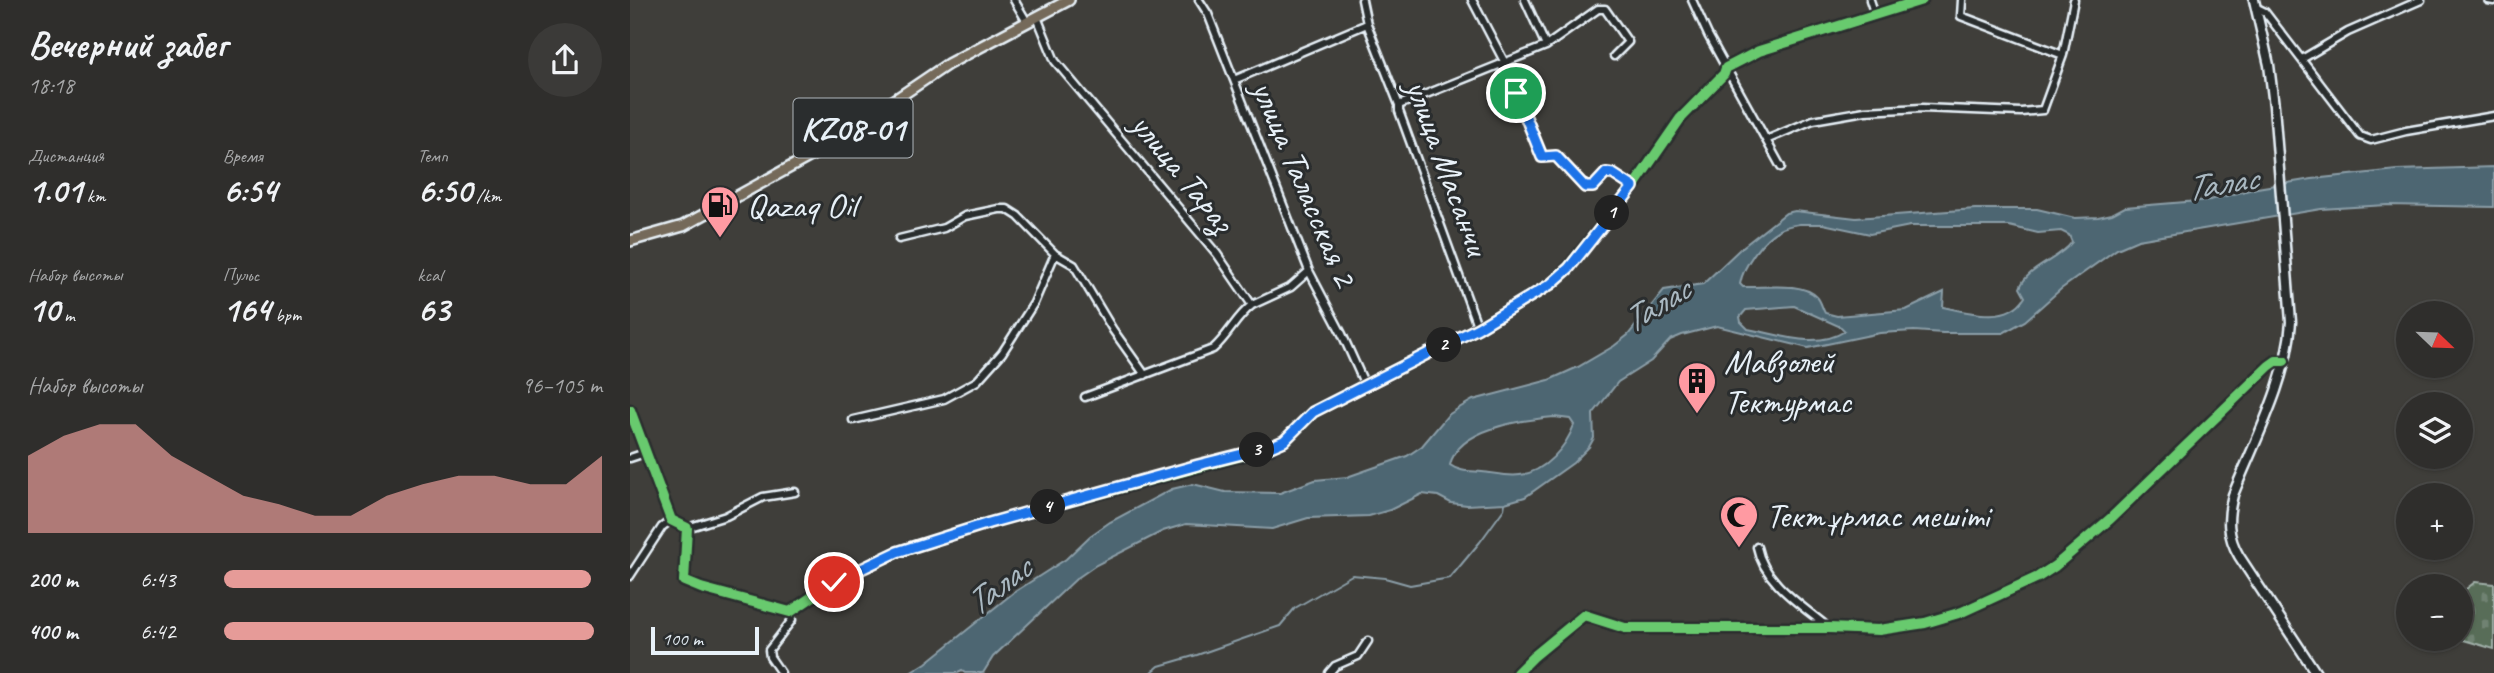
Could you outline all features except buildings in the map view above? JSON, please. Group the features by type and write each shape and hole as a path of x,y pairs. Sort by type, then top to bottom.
{"main road":[{"name":"KZ08-01","path":"630,241 683,226 816,153 948,64 1069,0"}],"street":[{"path":"1014,0 1027,22"},
{"name":"улица Таласская 2","path":"1199,0 1208,13 1309,271 1366,385"},
{"name":"улица Масанчи","path":"1362,0 1367,24 1399,105 1478,328"},
{"path":"1472,0 1516,93 1542,157 1556,156 1585,187 1593,187 1606,173 1613,174 1633,187"},
{"path":"1525,0 1546,46"},
{"path":"1692,0 1781,167"},
{"path":"1870,0 1875,15"},
{"path":"687,528 684,581 790,612 834,582 897,552 989,523 1270,447 1284,441 1313,412 1478,328 1551,284 1569,268 1633,187 1680,120 1724,74 1726,68 1759,51 1922,0"},
{"path":"1962,0 1961,16 2063,55"},
{"path":"1766,140 1813,120 1865,111 1922,108 2021,112 2043,110 2063,55 2074,0"},
{"path":"2302,59 2348,32 2421,0"},
{"path":"2488,0 2494,1"},
{"path":"2254,3 2265,12 2360,136 2371,140 2406,131 2494,116"},
{"path":"2254,3 2269,65 2280,163 2291,322 2284,361 2270,404 2233,495 2228,529 2239,556 2316,673"},
{"path":"1399,105 1546,46 1598,9 1605,9 1628,42 1614,56"},
{"name":"улица Тараз","path":"1037,16 1055,61 1216,254 1252,305"},
{"path":"1234,80 1367,24"},
{"path":"899,239 944,228 965,216 1007,209 1018,216 1055,254 1074,265 1113,330 1145,375"},
{"path":"853,420 944,399 977,381 1002,353 1034,303 1055,254"},
{"path":"1084,397 1213,349 1227,336 1243,312 1291,287 1309,271"},
{"path":"1517,673 1584,615 1625,628 1879,630 1926,623 1962,612 2038,577 2055,566 2110,519 2269,366 2276,361 2284,361"},
{"path":"630,410 671,520 687,528 726,516 763,497 795,492"},
{"path":"630,458 645,453"},
{"path":"630,576 662,527 671,520"},
{"path":"1757,547 1764,568 1773,579 1829,628"},
{"path":"781,673 770,657 769,650 792,620 790,612"},
{"path":"1329,673 1335,666 1358,656 1368,641"}],"green space":[{"path":"2473,584 2494,584 2494,649 2473,643"}],"water":[{"name":"Талас","path":"2494,167 2494,207 2387,205 2321,209 2138,240 2117,249 2061,289 2025,321 2003,333 1880,333 1808,348 1717,326 1682,335 1670,340 1651,361 1618,382 1593,414 1594,438 1589,447 1573,463 1525,497 1505,503 1467,505 1422,494 1390,510 1369,516 1308,518 1272,529 1186,524 1163,531 1096,565 1076,579 993,657 983,673 910,673 1013,593 1066,559 1090,536 1110,522 1172,489 1193,484 1225,492 1280,493 1315,480 1347,477 1407,456 1422,446 1448,415 1473,400 1549,380 1614,346 1628,335 1664,290 1703,284 1740,249 1786,213 1795,211 1856,218 1975,209 2037,209 2075,218 2098,217 2125,207 2210,200 2257,188 2312,179 2397,170","holes":["1800,224 1823,224 1870,234 1910,226 2009,226 2038,233 2061,231 2069,235 2072,242 2029,274 2020,288 2025,297 2009,311 1988,314 1943,307 1944,292 1906,310 1837,316 1825,313 1820,300 1802,289 1782,286 1743,287 1740,284 1749,261 1760,246 1781,229","1794,306 1845,331 1822,339 1784,337 1748,329 1740,317 1746,310","1541,418 1570,419 1574,425 1560,450 1538,469 1511,476 1465,471 1450,465 1455,452 1478,434 1493,428"]}],"waterway":[{"path":"1151,673 1159,666 1280,626 1295,608 1352,575 1385,578 1410,585 1450,578 1480,542 1504,509 1505,503"}],"cycle path":[{"path":"630,410 671,520 687,528 684,581 790,612 834,582 897,552 989,523 1270,448 1284,441 1313,412 1478,328 1551,284 1568,268 1633,187 1680,119 1724,74 1726,68 1759,51 1922,0"},
{"path":"1517,673 1584,615 1625,628 1879,630 1925,623 1962,612 2038,577 2055,566 2110,519 2269,366 2276,361 2284,361"}],"place":[{"name":"Qazaq Oil","path":"720,239"},
{"name":"Мавзолей Тектурмас","path":"1697,415"},
{"name":"Тектұрмас мешіті","path":"1739,549"}],"route":[{"path":"834,582 897,552 989,523 1270,447 1284,441 1313,412 1478,328 1551,284 1569,268 1633,187 1613,174 1606,173 1593,187 1585,187 1556,156 1542,157 1516,93"}]}
